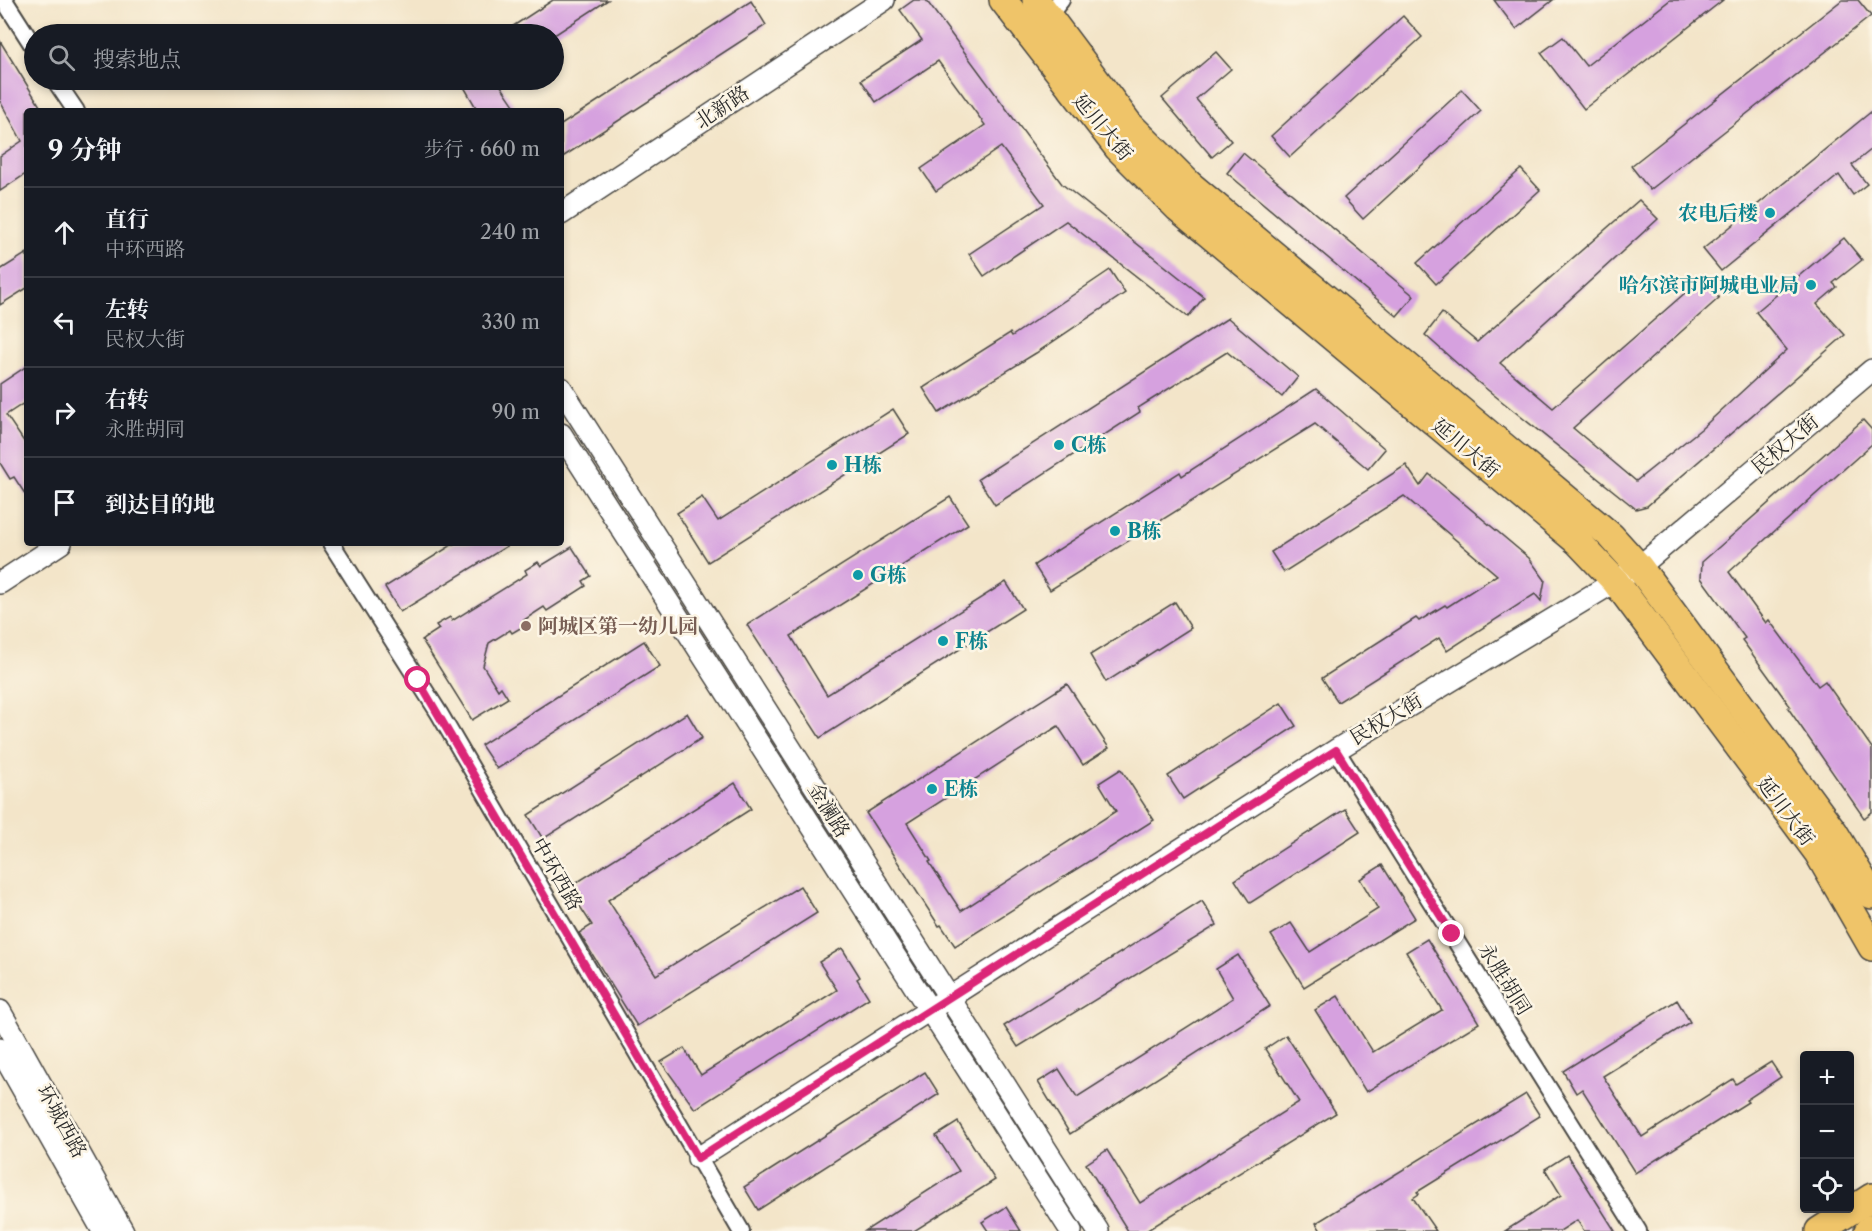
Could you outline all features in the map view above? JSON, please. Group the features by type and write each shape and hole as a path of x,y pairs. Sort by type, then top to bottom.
{"main road":[{"name":"延川大街","path":"1003,0 1118,148 1178,208 1578,542 1616,581 1818,853 1872,947"},
{"name":"延川大街","path":"1048,5 1129,124 1189,184 1611,536 1639,567 1834,832 1872,895"},
{"path":"1819,1231 1872,1197"},
{"path":"1868,1231 1872,1228"}],"street":[{"path":"4,0 24,31"},
{"name":"北新路","path":"564,212 884,0"},
{"path":"62,90 74,108"},
{"name":"民权大街","path":"698,1158 1336,750 1639,567 1872,370"},
{"name":"金澜路","path":"564,393 948,999 1098,1231"},
{"name":"金澜路","path":"564,439 1071,1231"},
{"path":"0,583 56,546"},
{"name":"中环西路","path":"333,546 439,713 741,1231"},
{"name":"永胜胡同","path":"1336,750 1638,1231"},
{"name":"环城西路","path":"0,1011 123,1231"},
{"name":"环城西路","path":"0,1049 103,1231"}],"building":[{"path":"553,0 608,0 564,29 564,24 516,24"},
{"path":"914,0 926,0 1062,184 1204,297 1188,317 1066,221 984,276 969,254 1044,204 1001,147 936,191 921,169 985,125 938,61 876,102 861,80 922,40 900,10"},
{"path":"1494,0 1553,0 1516,29"},
{"path":"1670,0 1723,0 1584,109 1541,53 1563,37 1586,66"},
{"path":"1842,0 1858,0 1871,16 1650,190 1631,166"},
{"path":"751,1 766,25 564,156 564,123"},
{"path":"1403,16 1422,37 1290,157 1271,136"},
{"path":"0,41 24,80 24,90 30,90 41,108 24,108 24,175 0,191 0,156 22,141 0,101"},
{"path":"1216,52 1231,69 1196,99 1231,141 1212,157 1162,98"},
{"path":"466,90 504,90 516,108 476,108"},
{"path":"1462,90 1481,111 1363,219 1344,198"},
{"name":"农电后楼","path":"1872,111 1872,149 1852,165 1867,184 1853,195 1839,175 1721,271 1703,249"},
{"path":"1243,153 1414,296 1397,316 1227,173"},
{"path":"1521,169 1540,190 1436,284 1417,263"},
{"path":"1639,200 1658,219 1500,363 1553,408 1701,279 1719,298 1573,428 1636,481 1701,429 1787,350 1756,312 1844,238 1862,260 1833,283 1837,287 1817,304 1845,335 1647,506 1636,509 1479,383 1425,335 1442,313 1477,342"},
{"path":"24,255 24,290 0,305 0,270"},
{"path":"1110,270 1125,293 1036,353 939,413 923,388 1010,333 1012,336"},
{"path":"1228,318 1298,377 1282,397 1227,352 1138,408 1140,412 995,505 978,479"},
{"path":"24,368 24,403 6,415 24,442 24,492 14,477 10,479 0,463 0,384"},
{"path":"1316,389 1385,449 1368,469 1315,424 1050,590 1034,565 1180,472 1182,476"},
{"name":"H栋","path":"893,409 909,434 708,562 677,513 702,497 718,521"},
{"path":"1863,420 1872,430 1872,444 1729,572 1766,623 1769,620 1818,686 1825,681 1872,748 1872,812 1864,818 1788,708 1790,706 1742,640 1745,638 1701,578 1702,562"},
{"path":"1406,465 1420,486 1429,474 1529,558 1545,580 1541,601 1535,594 1447,651 1439,638 1338,702 1322,678 1416,618 1419,621 1445,605 1447,607 1497,575 1404,496 1284,572 1271,552"},
{"path":"950,497 968,524 791,636 827,695 1006,582 1023,609 820,738 747,625"},
{"path":"450,546 507,546 400,612 385,587"},
{"path":"572,547 591,576 583,581 586,586 547,611 544,607 524,620 527,624 512,633 510,630 489,643 483,666 498,690 501,687 508,698 472,720 422,640 439,629 436,625 450,617 452,621 527,574 525,570 538,562 541,566"},
{"path":"1175,602 1191,628 1106,682 1090,655"},
{"path":"644,641 660,666 497,769 481,745"},
{"path":"1067,684 1109,748 1083,765 1058,726 907,823 931,861 929,862 961,911 1116,811 1099,783 1121,769 1154,820 955,946 941,925 939,926 866,813"},
{"path":"1281,703 1296,726 1183,799 1168,776"},
{"path":"687,713 702,738 543,839 528,815"},
{"path":"735,783 751,809 608,900 656,975 800,886 817,913 637,1026 579,933 592,925 568,888"},
{"path":"1345,809 1360,832 1250,903 1235,880"},
{"path":"1382,865 1415,918 1304,987 1271,935 1291,923 1310,952 1378,909 1360,879"},
{"path":"1202,901 1217,925 1018,1047 1004,1026"},
{"path":"1427,939 1479,1023 1366,1092 1315,1010 1338,996 1373,1052 1442,1010 1406,952"},
{"path":"842,948 860,977 857,979 869,998 695,1109 661,1062 684,1048 701,1075 837,990 819,962"},
{"path":"1238,955 1270,1006 1070,1134 1038,1082 1059,1069 1077,1097 1233,998 1216,969"},
{"path":"1677,1000 1690,1022 1603,1076 1642,1137 1733,1079 1736,1084 1771,1062 1781,1077 1746,1100 1748,1102 1635,1173 1582,1089 1576,1093 1563,1071"},
{"path":"1286,1035 1336,1113 1146,1231 1128,1231 1086,1164 1107,1150 1140,1203 1299,1102 1265,1049"},
{"path":"925,1072 939,1094 758,1210 744,1187"},
{"path":"1526,1094 1540,1116 1417,1192 1419,1194 1413,1198 1436,1231 1321,1231 1316,1223"},
{"path":"958,1122 995,1180 914,1231 865,1231 959,1171 936,1136"},
{"path":"1567,1155 1615,1231 1584,1231 1577,1220 1560,1231 1505,1231 1561,1195 1545,1169"},
{"path":"1006,1207 1021,1231 988,1231 982,1222"}],"place":[{"name":"农电后楼","path":"1770,213"},
{"name":"哈尔滨市阿城电业局","path":"1811,285"},
{"name":"C栋","path":"1059,445"},
{"name":"H栋","path":"832,465"},
{"name":"B栋","path":"1115,531"},
{"name":"G栋","path":"858,575"},
{"name":"阿城区第一幼儿园","path":"526,626"},
{"name":"F栋","path":"943,641"},
{"name":"E栋","path":"932,789"}],"route":[{"path":"418,680 698,1158 1336,750 1452,934"}]}
